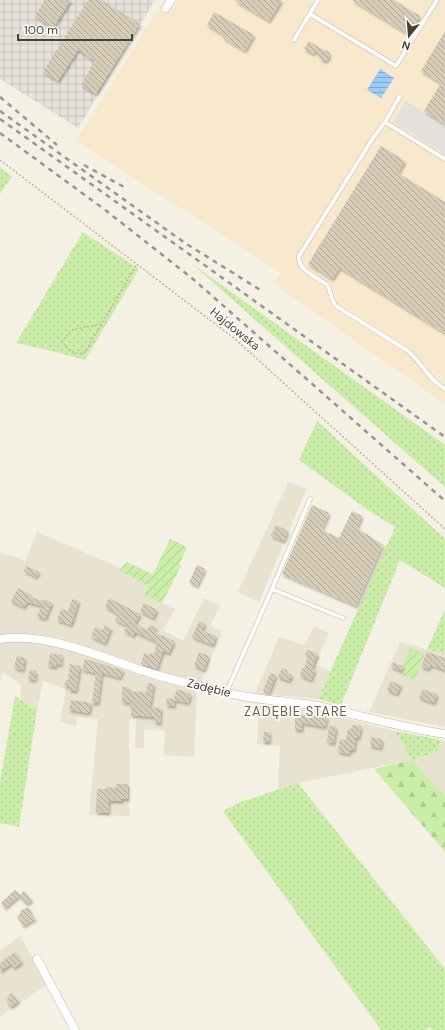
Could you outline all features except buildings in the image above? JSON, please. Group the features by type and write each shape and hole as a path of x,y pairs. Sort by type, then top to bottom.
{"street":[{"path":"166,8 171,0"},
{"name":"Zadębie","path":"0,640 22,639 53,643 95,654 156,675 226,693 257,699 314,705 397,726 445,734"},
{"path":"37,959 75,1030"}],"lane":[{"path":"294,40 318,0"},
{"path":"310,14 396,66 437,0"},
{"path":"400,96 299,256 299,260 303,267 328,286 332,301 336,306 408,351 415,357 436,384 445,389"},
{"path":"385,122 445,159"},
{"path":"226,693 310,499"},
{"path":"272,589 343,618"}],"path":[{"name":"Hajdowska","path":"0,160 235,339 445,529"},
{"path":"101,324 72,330 62,341 68,350 79,354 85,352 137,264"}],"shaded area":[{"path":"0,0 155,0 78,128 0,79"},
{"path":"178,0 445,0 445,404 274,284 280,272 76,141 160,6 171,12"},
{"path":"406,101 445,125 445,154 393,122"},
{"path":"288,482 307,488 259,602 238,592"},
{"path":"37,532 121,568 121,573 148,585 144,595 175,609 163,630 183,641 204,598 220,606 210,626 222,631 197,692 194,757 164,755 165,731 144,729 144,748 135,748 136,719 129,719 129,816 89,815 98,719 77,717 76,726 60,722 66,689 43,681 37,710 20,698 21,685 3,672 0,682 0,553 20,558 25,562"},
{"path":"315,626 329,633 315,665 330,671 318,699 255,693 279,637 304,645"},
{"path":"400,642 445,654 445,727 369,712"},
{"path":"259,706 313,710 395,731 412,760 298,783 278,790 280,746 257,744"},
{"path":"441,740 445,741 445,796 412,760 437,752"},
{"path":"20,936 48,984 0,1016 0,951"}],"green space":[{"path":"0,168 12,176 0,194"},
{"path":"83,232 139,269 85,360 16,343"},
{"path":"192,264 445,445 445,487"},
{"path":"317,421 445,539 445,588 400,560 341,705 318,699 395,527 368,510 299,460"},
{"path":"170,539 187,547 179,565 181,566 162,603 144,595 148,585 120,572 121,568 127,562 153,574"},
{"path":"445,610 445,654 427,649"},
{"path":"410,648 425,653 415,680 401,675"},
{"path":"15,696 37,710 19,827 0,823 0,782"},
{"path":"395,731 441,740 437,752 412,760"},
{"path":"412,760 445,796 445,852 374,769"},
{"path":"298,783 445,969 445,1030 432,1030 430,1027 426,1030 381,1030 223,811 238,803"}],"water":[{"path":"380,69 394,78 381,98 367,90"}],"railway":[{"path":"0,97 57,145"},
{"path":"0,111 185,243 262,291"},
{"path":"0,119 445,437"},
{"path":"0,133 104,209 193,279 445,501"},
{"path":"84,165 124,187"}],"district":[{"name":"ZADĘBIE STARE","path":"296,711"}]}
